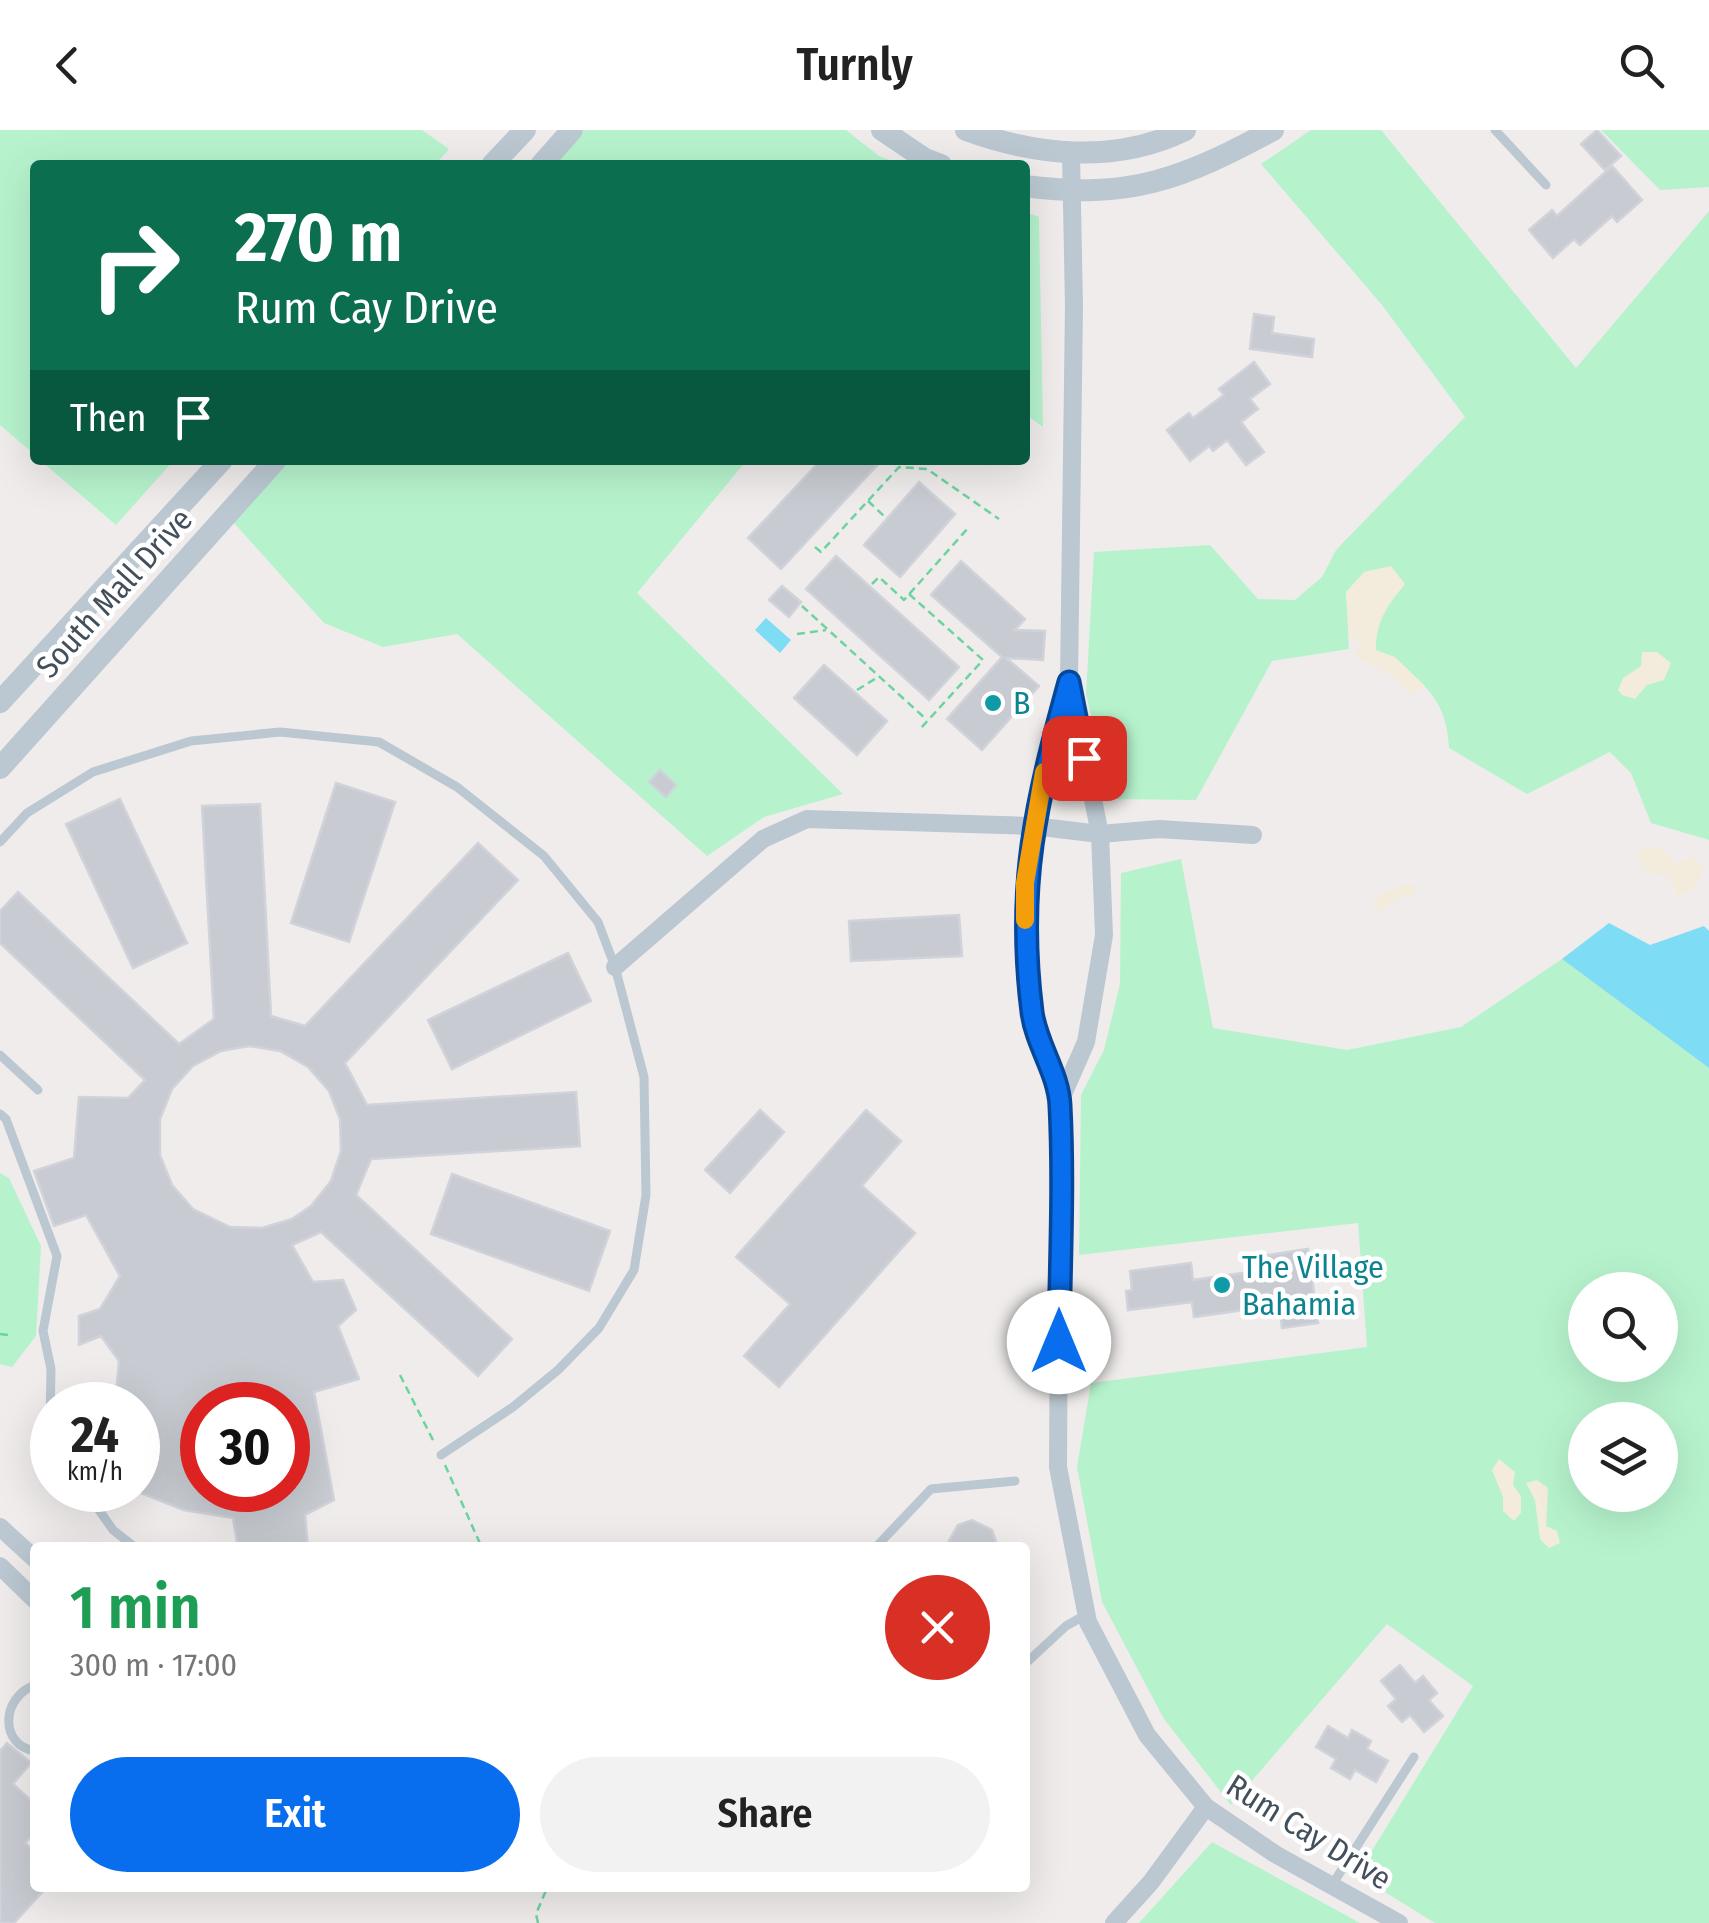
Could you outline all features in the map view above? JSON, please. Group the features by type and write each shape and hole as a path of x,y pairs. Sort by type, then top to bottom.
{"street":[{"path":"497,160 524,130"},
{"path":"545,160 572,130"},
{"path":"882,130 930,160"},
{"path":"966,130 1025,147 1071,154 1128,149 1185,130"},
{"path":"1030,186 1104,190 1168,180 1273,130"},
{"name":"Rum Cay Drive","path":"1060,1101 1086,1042 1104,935 1100,834 1069,682 1074,306 1071,154"},
{"name":"South Mall Drive","path":"0,702 217,465"},
{"name":"South Mall Drive","path":"0,768 272,465"},
{"name":"Rum Cay Drive","path":"1069,682 1033,826 1025,883 1024,955 1033,1021 1060,1101 1058,1467 1087,1614 1146,1735 1206,1807 1275,1854 1398,1923"},
{"path":"616,967 762,839 807,819 1033,826 1100,834 1159,828 1253,835"},
{"path":"0,1527 30,1554"},
{"path":"0,1566 30,1595"},
{"path":"1114,1923 1151,1882 1206,1807"}],"lane":[{"path":"1495,130 1546,185"},
{"path":"0,842 27,813 93,772 190,741 280,732 379,742 458,787 544,856 598,922 616,967 644,1077 646,1194 634,1270 599,1328 558,1370 513,1408 441,1455"},
{"path":"0,1055 38,1090"},
{"path":"0,1114 6,1119 57,1256 44,1330 51,1382"},
{"path":"881,1542 931,1489 1015,1481"},
{"path":"100,1512 128,1542"},
{"path":"1030,1659 1066,1626 1087,1614"},
{"path":"30,1687 19,1690 8,1704 4,1722 11,1738 30,1750"},
{"path":"1332,1886 1414,1757"}],"path":[{"path":"815,547 821,552 900,466 927,468 999,518"},
{"path":"868,501 885,517"},
{"path":"872,584 878,577 904,600 969,527"},
{"path":"910,594 984,660 921,728"},
{"path":"802,606 928,721"},
{"path":"798,634 830,632 839,625"},
{"path":"857,690 879,676"},
{"path":"888,684 896,676"},
{"path":"0,1334 8,1336"},
{"path":"538,1923 536,1914 545,1892"}],"green space":[{"path":"0,130 422,130 449,149 439,160 30,160 30,451 0,425"},
{"path":"584,130 846,130 889,160 557,160"},
{"path":"1311,130 1381,130 1576,368 1709,211 1709,840 1651,823 1631,773 1610,752 1527,794 1449,748 1443,714 1428,689 1376,651 1383,615 1405,584 1346,591 1349,649 1272,661 1196,800 1111,799 1086,694 1094,552 1210,545 1258,599 1295,600 1322,577 1336,550 1465,417 1382,305 1261,164"},
{"path":"1601,130 1709,130 1709,187 1660,190"},
{"path":"1030,214 1039,217 1043,427 1030,418"},
{"path":"46,465 170,465 116,525"},
{"path":"284,465 743,465 637,593 843,794 764,817 707,856 457,634 383,647 324,623 233,522"},
{"path":"1181,859 1213,1028 1347,1050 1461,1027 1562,959 1709,1068 1709,1923 1435,1923 1357,1875 1473,1686 1387,1624 1231,1805 1164,1719 1102,1602 1077,1467 1091,1383 1367,1347 1358,1223 1079,1255 1081,1095 1104,1050 1120,984 1121,873"},
{"path":"0,1173 9,1178 41,1246 36,1336 12,1367 0,1364"},
{"path":"1212,1842 1360,1923 1139,1923"}],"sand":[{"path":"1391,566 1405,584 1383,614 1376,650 1395,657 1425,686 1412,695 1394,677 1354,655 1361,645 1349,636 1346,592 1364,572"},
{"path":"1642,652 1657,652 1671,663 1664,680 1647,685 1635,699 1618,690 1623,678 1641,666"},
{"path":"1642,847 1661,848 1676,863 1693,857 1704,867 1696,886 1678,896 1668,876 1649,873 1636,857"},
{"path":"1409,883 1415,887 1412,896 1398,897 1382,912 1372,906 1378,895"},
{"path":"1499,1459 1515,1472 1513,1485 1521,1496 1521,1513 1514,1521 1503,1511 1503,1497 1492,1470"},
{"path":"1537,1480 1548,1488 1546,1526 1557,1531 1560,1543 1549,1548 1540,1539 1535,1500 1526,1483"}],"water":[{"path":"766,618 791,640 780,653 755,630"},
{"path":"1609,923 1650,945 1704,926 1709,931 1709,1068 1562,959"}],"building":[{"path":"1597,130 1621,156 1605,170 1581,144"},
{"path":"1612,166 1642,200 1617,222 1612,216 1580,245 1574,239 1553,258 1529,230 1552,210 1557,216"},
{"path":"1254,314 1274,317 1272,333 1314,339 1312,357 1250,349"},
{"path":"1254,362 1270,384 1250,399 1258,409 1241,422 1264,452 1246,465 1227,440 1213,451 1209,446 1190,461 1167,430 1189,413 1193,418 1224,395 1219,389"},
{"path":"816,465 877,465 781,569 748,538"},
{"path":"919,482 955,514 900,577 864,545"},
{"path":"836,556 959,667 929,700 806,589"},
{"path":"961,561 1025,619 1015,630 1045,631 1043,660 1006,658 1039,686 982,750 947,719 1002,657 931,595"},
{"path":"782,586 801,602 789,617 769,600"},
{"path":"824,665 887,721 857,755 794,698"},
{"path":"660,770 676,785 666,797 649,782"},
{"path":"336,783 395,802 349,942 291,923"},
{"path":"120,799 187,943 133,968 66,824"},
{"path":"260,804 271,1016 305,1026 478,843 518,880 345,1063 367,1105 576,1092 580,1146 371,1159 356,1195 512,1339 478,1376 321,1232 292,1245 313,1282 343,1280 356,1310 338,1326 359,1379 314,1392 334,1500 305,1515 307,1542 237,1542 233,1518 196,1512 310,1512 310,1382 180,1382 180,1508 160,1501 160,1382 117,1382 119,1361 101,1336 79,1345 79,1316 100,1309 120,1276 86,1215 54,1226 34,1171 74,1158 79,1097 128,1098 145,1080 0,943 0,911 18,892 179,1044 214,1019 202,806","holes":["249,1046 280,1051 308,1067 329,1091 340,1119 341,1151 331,1181 311,1206 292,1219 262,1228 230,1227 193,1209 172,1185 160,1155 160,1119 172,1089 193,1066 221,1051"]},
{"path":"959,915 962,956 851,961 849,921"},
{"path":"568,953 591,1001 452,1069 428,1020"},
{"path":"760,1110 784,1132 730,1193 705,1170"},
{"path":"866,1110 901,1141 862,1186 915,1233 779,1387 744,1356 790,1304 736,1257"},
{"path":"452,1174 610,1231 589,1291 431,1234"},
{"name":"The Village Bahamia","path":"1308,1249 1318,1323 1282,1328 1279,1305 1194,1317 1192,1302 1128,1310 1130,1271 1191,1263 1193,1280 1263,1270 1261,1256"},
{"path":"972,1520 992,1530 996,1542 948,1542 958,1525"},
{"path":"1400,1665 1415,1683 1423,1676 1437,1693 1429,1700 1443,1716 1424,1732 1410,1715 1402,1722 1388,1706 1396,1699 1381,1681"},
{"path":"1328,1726 1348,1738 1352,1730 1371,1741 1367,1749 1388,1761 1376,1782 1355,1770 1350,1779 1331,1768 1336,1759 1316,1747"},
{"path":"7,1743 30,1762 13,1784 30,1799 30,1838 25,1843 30,1848 30,1892 42,1892 14,1923 0,1923 0,1751"}],"slow traffic":[{"path":"1025,920 1025,883 1044,772"}],"place":[{"name":"B","path":"993,703"},
{"name":"The Village Bahamia","path":"1222,1285"}],"route":[{"path":"1059,1342 1060,1101 1033,1021 1024,955 1025,883 1039,790 1069,682 1084,758"}]}
